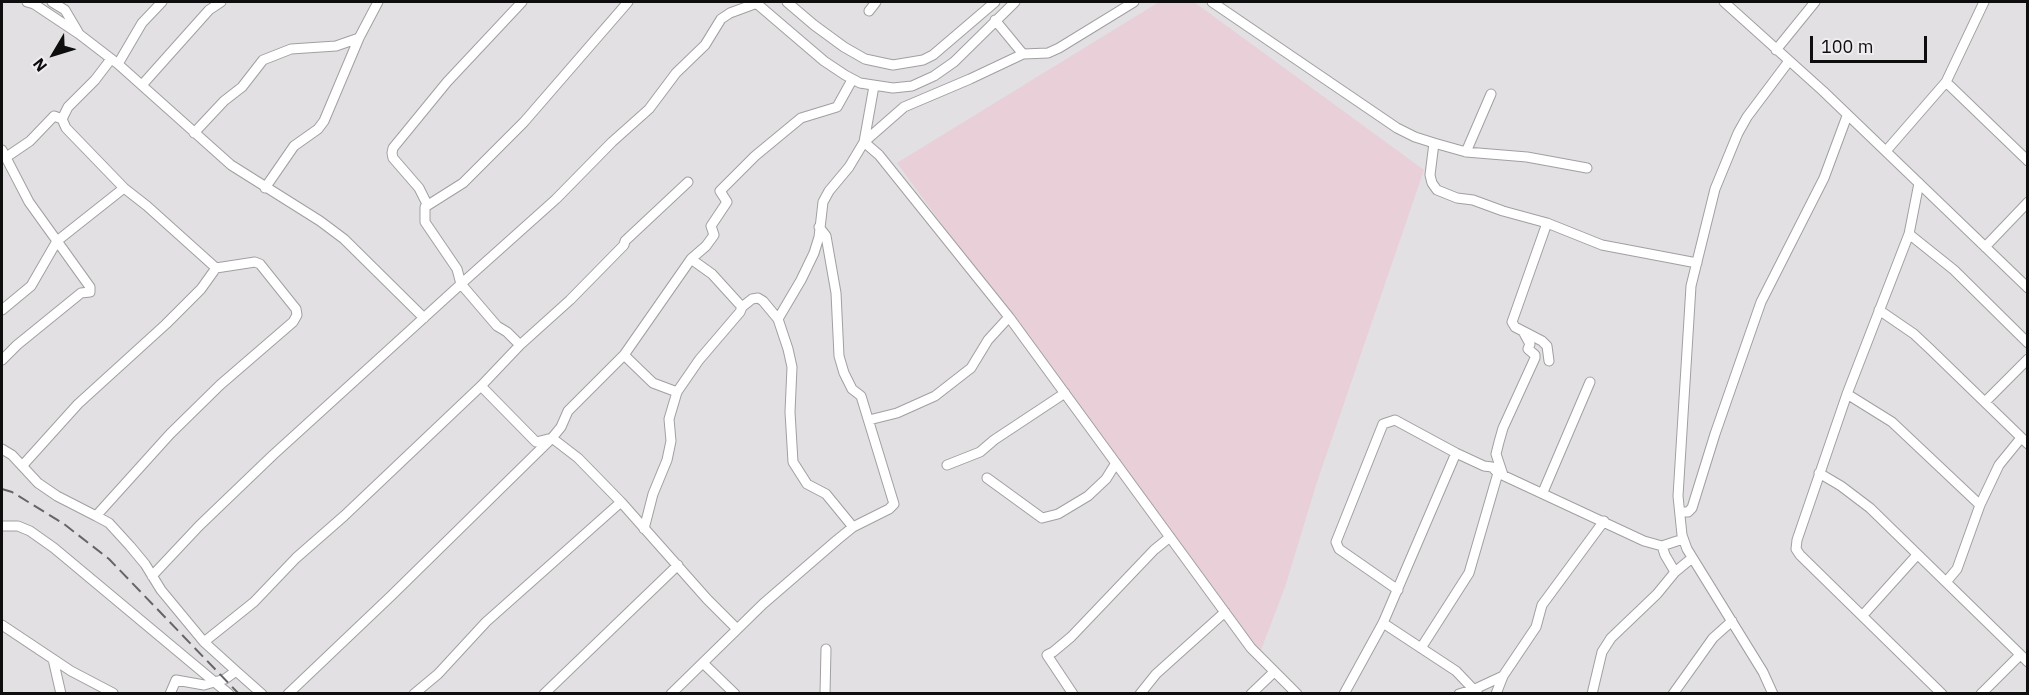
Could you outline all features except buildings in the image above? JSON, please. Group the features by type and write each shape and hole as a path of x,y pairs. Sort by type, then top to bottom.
{"street":[{"path":"27,2 34,4 79,34 142,85 231,165 320,221 344,239 424,318"},
{"path":"52,2 66,6 79,34"},
{"path":"62,119 68,107 114,62 142,23 162,2"},
{"path":"142,85 209,10 221,2"},
{"path":"265,188 294,146 318,129 324,121 359,38 378,2"},
{"path":"428,204 419,188 393,158 393,148 447,82 522,2"},
{"path":"520,345 497,326 461,284 457,269 425,222 423,215 425,207 463,183 524,123 628,2"},
{"path":"152,576 199,526 273,455 556,199 612,142 649,110 676,73 705,45 721,19 730,13 756,2 824,61 852,80 893,88 912,86 934,76 954,62 1015,2"},
{"path":"788,2 814,25 865,59 905,65 933,55 995,2"},
{"path":"869,11 876,2"},
{"path":"778,318 808,267 819,237 824,202 864,142 904,107 1023,54 1048,53 1059,48 1134,2"},
{"path":"1212,2 1415,138 1466,152 1527,157 1587,168"},
{"path":"1776,50 1815,2"},
{"path":"1886,151 1946,82 1984,2"},
{"path":"1730,3 1776,50 1886,151 2028,288"},
{"path":"995,20 1023,54"},
{"path":"194,133 224,101 243,87 263,60 291,49 336,46 359,38"},
{"path":"1773,693 1763,672 1692,558 1683,539 1678,496 1691,286 1714,189 1747,117 1789,61"},
{"path":"288,693 552,438 561,427 573,404 624,355 691,259 706,246 714,235 711,226 727,202 720,191 755,156 801,118 837,107 852,80"},
{"path":"1946,82 2028,161"},
{"path":"864,142 874,86"},
{"path":"1466,152 1491,94"},
{"path":"2,360 81,293 90,292 90,287 29,202 4,154 30,141 54,116 62,119 66,128 124,188 216,268"},
{"path":"1680,512 1688,512 1692,508 1761,302 1824,178 1847,116"},
{"path":"864,142 879,154 1009,317 1251,648 1297,693"},
{"path":"1434,143 1430,175 1431,183 1437,190 1457,198 1473,200 1546,223 1602,245 1697,263"},
{"path":"204,642 254,602 296,558 344,516 481,386 520,345 570,300 624,245 625,241 688,182"},
{"path":"1919,183 1909,234 1847,394 1797,540 1796,549 1942,693"},
{"path":"2,310 30,286 57,241 124,188"},
{"path":"1985,247 2028,202"},
{"path":"1546,223 1512,322 1524,333 1542,340 1547,346 1549,361"},
{"path":"671,693 737,629 853,527 889,509 894,504 861,396 852,389 844,374 839,356 836,293 826,236 819,227"},
{"path":"1909,234 1954,270 2028,343"},
{"path":"691,259 712,274 742,307"},
{"path":"23,465 78,404 145,345 201,289 216,268 255,262 260,264 296,309 297,315 293,322 220,385 154,450 96,516"},
{"path":"644,529 653,494 667,460 671,441 669,419 677,392 699,360 742,307 752,299 758,298 769,306 778,318 789,350 792,367 791,430 794,462 807,484 826,494 853,527"},
{"path":"1879,310 1914,334 2024,441 1999,465 1980,504 1957,569 1946,582"},
{"path":"868,420 897,413 935,396 971,368 988,340 1009,317"},
{"path":"1421,648 1469,573 1501,474 1496,454 1503,428 1535,358 1528,349 1530,344 1524,333"},
{"path":"624,355 653,383 677,392"},
{"path":"1985,402 2028,359"},
{"path":"1543,492 1590,382"},
{"path":"481,386 536,442 552,438"},
{"path":"947,465 980,452 1065,393"},
{"path":"1847,394 1892,422 1980,504"},
{"path":"1398,590 1339,549 1336,542 1383,424 1395,420 1456,453 1492,467 1501,474 1644,541 1662,546 1683,539"},
{"path":"552,438 578,458 621,502 737,629"},
{"path":"2,449 23,465 38,483 57,496 109,523 145,564 204,642 262,693"},
{"path":"1344,693 1383,623 1456,453"},
{"path":"987,478 1042,518 1058,514 1088,496 1106,479 1116,463"},
{"path":"1820,473 1870,508 2028,662"},
{"path":"414,693 438,674 486,622 621,502"},
{"path":"1496,693 1503,676 1536,627 1542,605 1604,521"},
{"path":"2,526 18,526 30,531 54,548 229,693"},
{"path":"1073,693 1047,655 1071,637 1154,550 1170,537"},
{"path":"1662,546 1676,572"},
{"path":"1863,615 1917,555"},
{"path":"1592,693 1602,652 1611,638 1692,558"},
{"path":"544,693 678,565"},
{"path":"1140,693 1156,674 1225,612"},
{"path":"1673,693 1713,638 1732,621"},
{"path":"1383,623 1456,671 1477,691"},
{"path":"2,625 53,660 113,693"},
{"path":"825,693 826,649"},
{"path":"1981,693 2020,655"},
{"path":"53,660 61,693"},
{"path":"703,663 735,693"},
{"path":"170,693 176,680 204,685 218,682 236,671"},
{"path":"1251,693 1274,672"},
{"path":"1460,693 1477,691 1503,676"}],"shaded area":[{"path":"1159,2 1194,2 1424,170 1317,482 1285,587 1259,655 897,163"}],"railway":[{"path":"2,489 12,492 64,524 109,559 239,694"}]}
